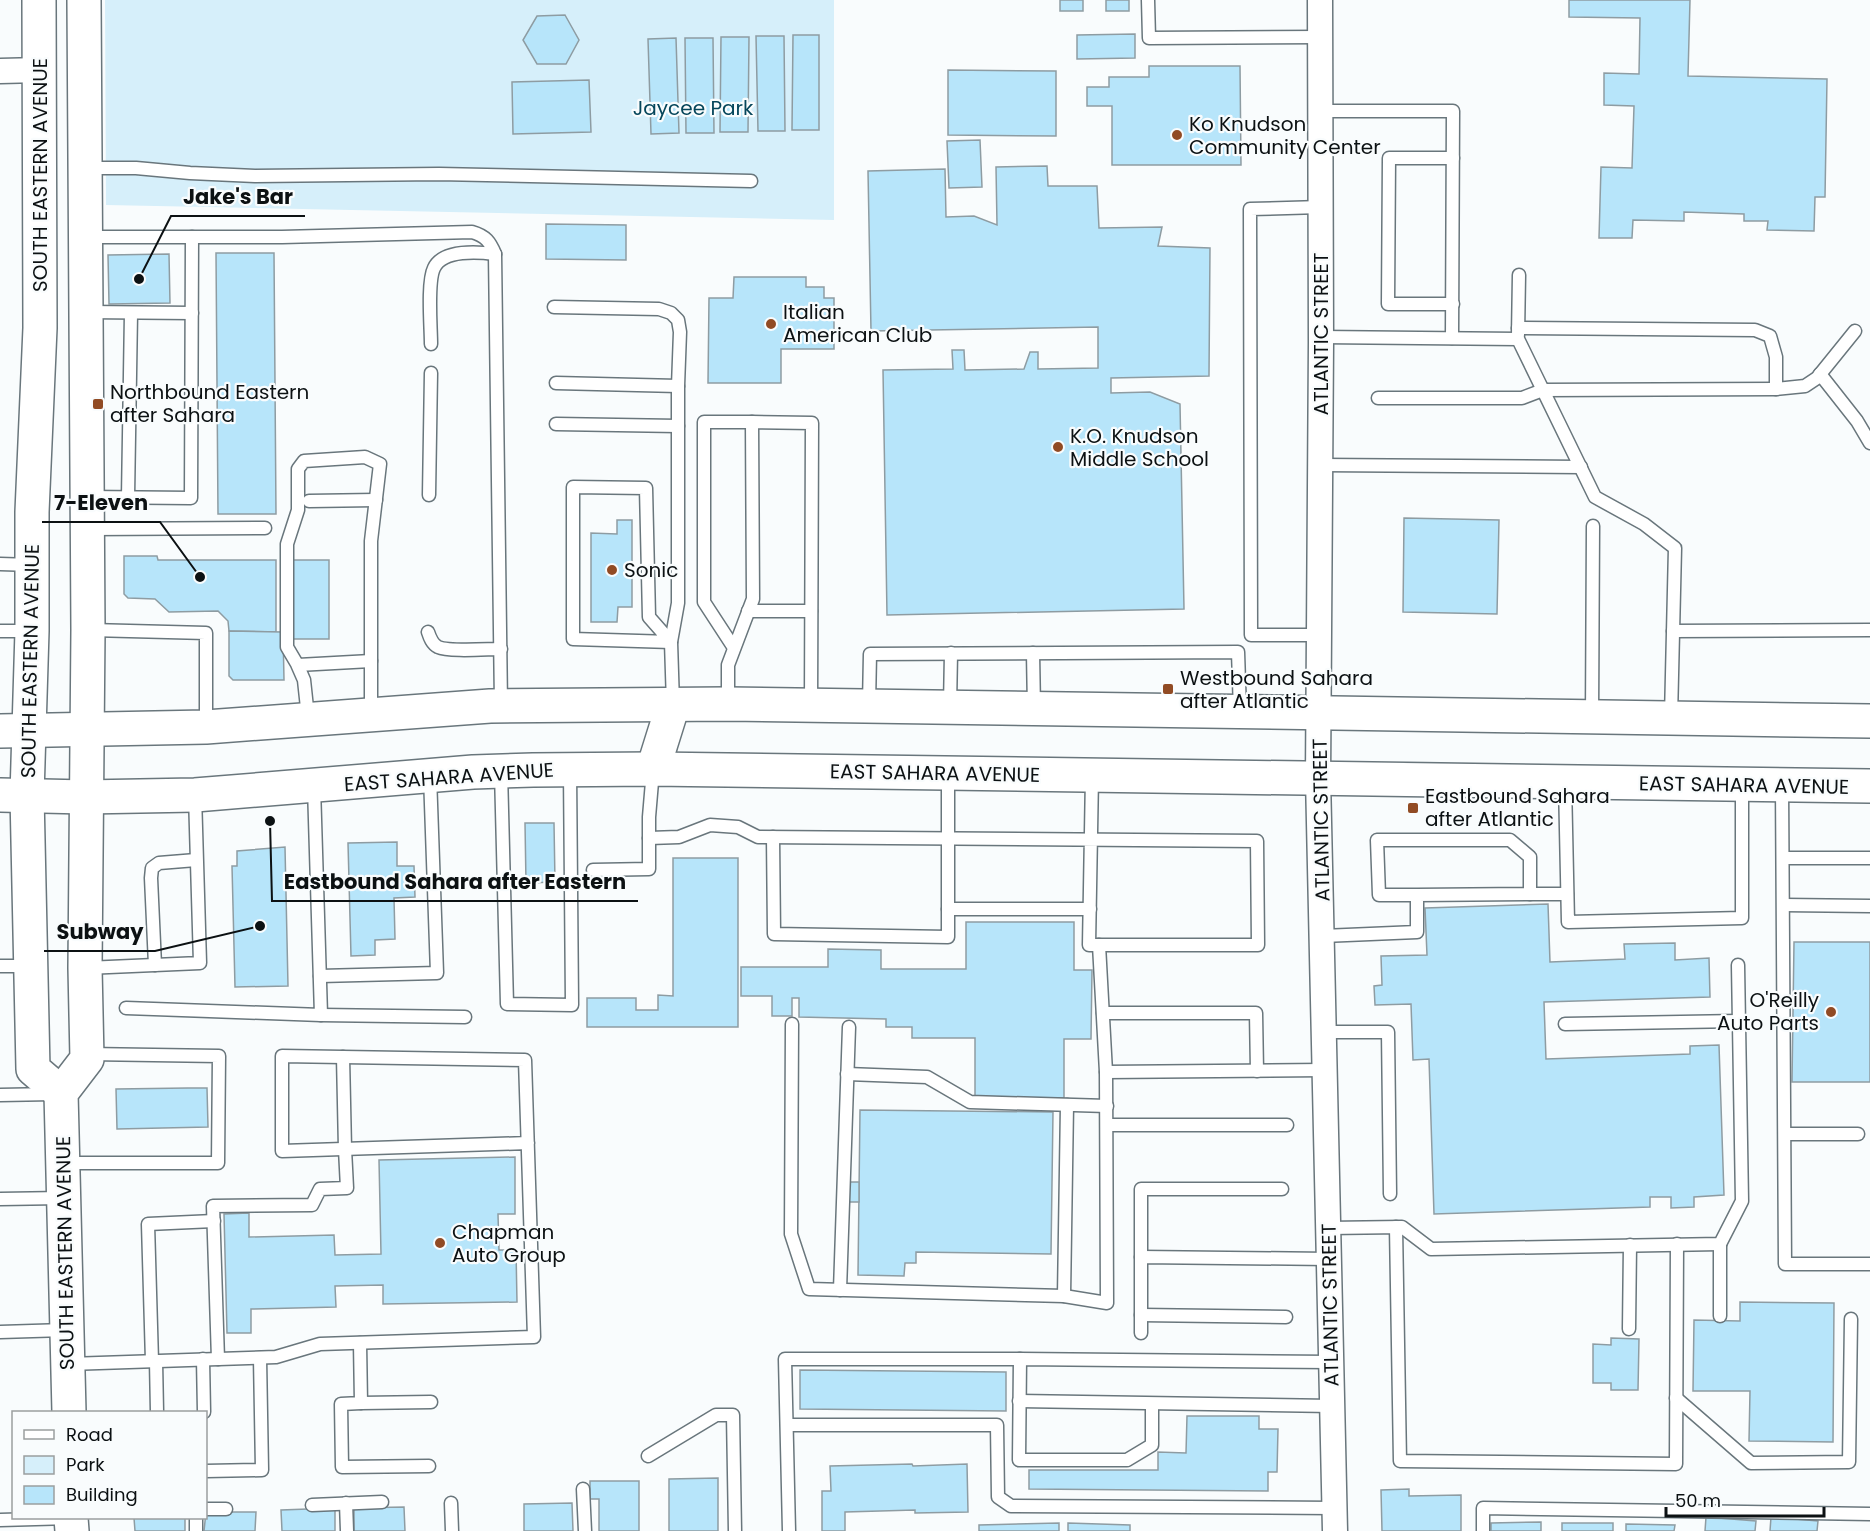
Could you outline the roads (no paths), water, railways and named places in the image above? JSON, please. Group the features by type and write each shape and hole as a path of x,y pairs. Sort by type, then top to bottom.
{"main road":[{"name":"SOUTH EASTERN AVENUE","path":"39,0 40,328 32,565 16,631 13,795 15,966 33,1069 61,1093 69,1411"},
{"path":"61,1093 87,1059 84,968 85,797 88,731 86,237 77,4"},
{"path":"39,70 54,82 58,100 63,218 71,231 86,237"},
{"path":"14,732 206,727 501,706 728,704 1870,721"},
{"path":"653,769 673,705"},
{"name":"EAST SAHARA AVENUE","path":"13,795 85,797 195,795 501,771 653,769 1870,786"}],"street":[{"name":"ATLANTIC STREET","path":"1320,0 1321,465 1318,778 1335,1520"},
{"path":"0,71 39,70"}],"lane":[{"path":"1148,0 1149,38 1320,37"},
{"path":"1321,111 1453,111 1452,338"},
{"path":"1453,158 1389,158 1388,304 1453,304"},
{"path":"85,168 136,168 255,176 439,174 752,181"},
{"path":"1240,712 1238,652 1251,635 1250,209 1321,207"},
{"path":"86,237 282,237 472,232 483,235 490,242 495,254 501,706"},
{"path":"87,497 191,498 192,237"},
{"path":"431,344 431,279 434,266 444,258 459,254 477,252 495,254"},
{"path":"1519,275 1518,334 1595,497 1644,524 1675,548 1671,718"},
{"path":"554,308 659,309 671,313 678,320 680,332 678,603 671,642 673,705"},
{"path":"86,312 192,314"},
{"path":"128,497 131,313"},
{"path":"1321,337 1452,338 1518,334 1755,330 1770,336 1776,357 1776,389"},
{"path":"1378,398 1522,398 1543,390 1776,389 1805,386 1820,374 1855,331"},
{"path":"429,495 430,374"},
{"path":"1820,374 1857,421 1870,443"},
{"path":"556,383 678,386"},
{"path":"734,648 704,602 704,422 812,423 811,705"},
{"path":"728,704 728,665 753,598 752,422"},
{"path":"556,424 678,426"},
{"path":"309,719 304,680 298,664 287,647 287,544 298,510 298,469 304,460 365,457 380,464 371,541 371,714"},
{"path":"1321,465 1581,466"},
{"path":"573,487 646,488 649,617 671,642 573,639 573,487"},
{"path":"309,501 376,500"},
{"path":"1592,717 1593,526"},
{"path":"87,529 265,528"},
{"path":"0,564 32,565"},
{"path":"748,611 811,611"},
{"path":"88,630 206,633 206,727"},
{"path":"1673,630 1870,630"},
{"path":"428,632 431,641 437,647 501,650"},
{"path":"1251,635 1320,635"},
{"path":"869,706 870,654 1238,652"},
{"path":"950,707 951,653"},
{"path":"1033,653 1034,709"},
{"path":"298,664 371,661"},
{"path":"593,870 649,869 653,769"},
{"path":"501,771 507,1004 572,1005 570,770"},
{"path":"773,837 774,934 948,937 948,774"},
{"path":"649,838 680,837 710,825 738,827 758,837 948,839 1091,840 1257,841 1258,945 1089,945 1090,909 1091,840 1092,775"},
{"path":"320,976 436,973 430,776"},
{"path":"1565,782 1568,922 1742,918 1742,785"},
{"path":"1782,785 1785,1264 1870,1264"},
{"path":"314,786 321,1015"},
{"path":"84,968 200,963 195,795"},
{"path":"1530,894 1530,857 1510,840 1377,840 1379,895 1568,894"},
{"path":"1784,858 1869,858"},
{"path":"155,965 152,868 159,863 196,860"},
{"path":"1323,936 1417,933 1416,895"},
{"path":"1784,905 1870,906"},
{"path":"948,909 1090,909"},
{"path":"792,1024 791,1234 809,1288 1064,1296 1107,1303 1107,1106 1099,945"},
{"path":"1720,1316 1720,1244 1742,1202 1738,965"},
{"path":"126,1008 321,1015 465,1017"},
{"path":"1103,1013 1256,1013 1257,1071"},
{"path":"1565,1024 1739,1021"},
{"path":"840,1290 849,1027"},
{"path":"1324,1032 1388,1032 1390,1194"},
{"path":"62,1163 218,1163 219,1056 87,1054"},
{"path":"67,1364 276,1357 320,1344 534,1337 528,1143 525,1060 282,1056 282,1151 528,1143"},
{"path":"218,1359 213,1206 312,1205 320,1189 347,1188 343,1057"},
{"path":"1106,1072 1325,1071"},
{"path":"847,1074 927,1077 970,1102 1107,1106"},
{"path":"0,1095 61,1093"},
{"path":"1064,1296 1067,1105"},
{"path":"1107,1125 1287,1125"},
{"path":"1785,1134 1858,1134"},
{"path":"1141,1333 1141,1189 1282,1189"},
{"path":"0,1199 63,1198"},
{"path":"157,1411 148,1224 213,1221"},
{"path":"1396,1227 1400,1461 1676,1464 1677,1244"},
{"path":"1329,1228 1402,1227 1431,1248 1720,1244"},
{"path":"1629,1329 1630,1245"},
{"path":"1141,1257 1329,1259"},
{"path":"1141,1315 1286,1317"},
{"path":"1676,1398 1751,1463 1849,1462 1851,1319"},
{"path":"0,1332 67,1330"},
{"path":"360,1343 361,1403"},
{"path":"207,1471 262,1470 260,1358"},
{"path":"203,1359 204,1411"},
{"path":"789,1531 785,1359 1331,1362"},
{"path":"1020,1359 1020,1460 1127,1460 1152,1446 1152,1404"},
{"path":"1020,1401 1332,1406"},
{"path":"429,1466 342,1467 341,1404 431,1402"},
{"path":"648,1456 716,1415 733,1415 735,1531"},
{"path":"787,1425 997,1425 998,1497 1011,1506 1335,1520"},
{"path":"584,1489 585,1531"},
{"path":"312,1505 382,1502"},
{"path":"346,1503 347,1531"},
{"path":"451,1503 452,1531"},
{"path":"1483,1531 1483,1508 1870,1514"},
{"path":"207,1509 226,1509"},
{"path":"0,1520 36,1519"}],"place":[{"name":"Ko Knudson Community Center","path":"1177,135"},
{"name":"Jake's Bar","path":"139,279"},
{"name":"Italian American Club","path":"771,324"},
{"name":"Northbound Eastern after Sahara","path":"98,404"},
{"name":"K.O. Knudson Middle School","path":"1058,447"},
{"name":"Sonic","path":"612,570"},
{"name":"7-Eleven","path":"200,577"},
{"name":"Westbound Sahara after Atlantic","path":"1168,689"},
{"name":"Eastbound Sahara after Atlantic","path":"1413,808"},
{"name":"Eastbound Sahara after Eastern","path":"270,821"},
{"name":"Subway","path":"260,926"},
{"name":"O'Reilly Auto Parts","path":"1831,1012"},
{"name":"Chapman Auto Group","path":"440,1243"}],"park label":[{"name":"Jaycee Park","path":"693,108"}]}
